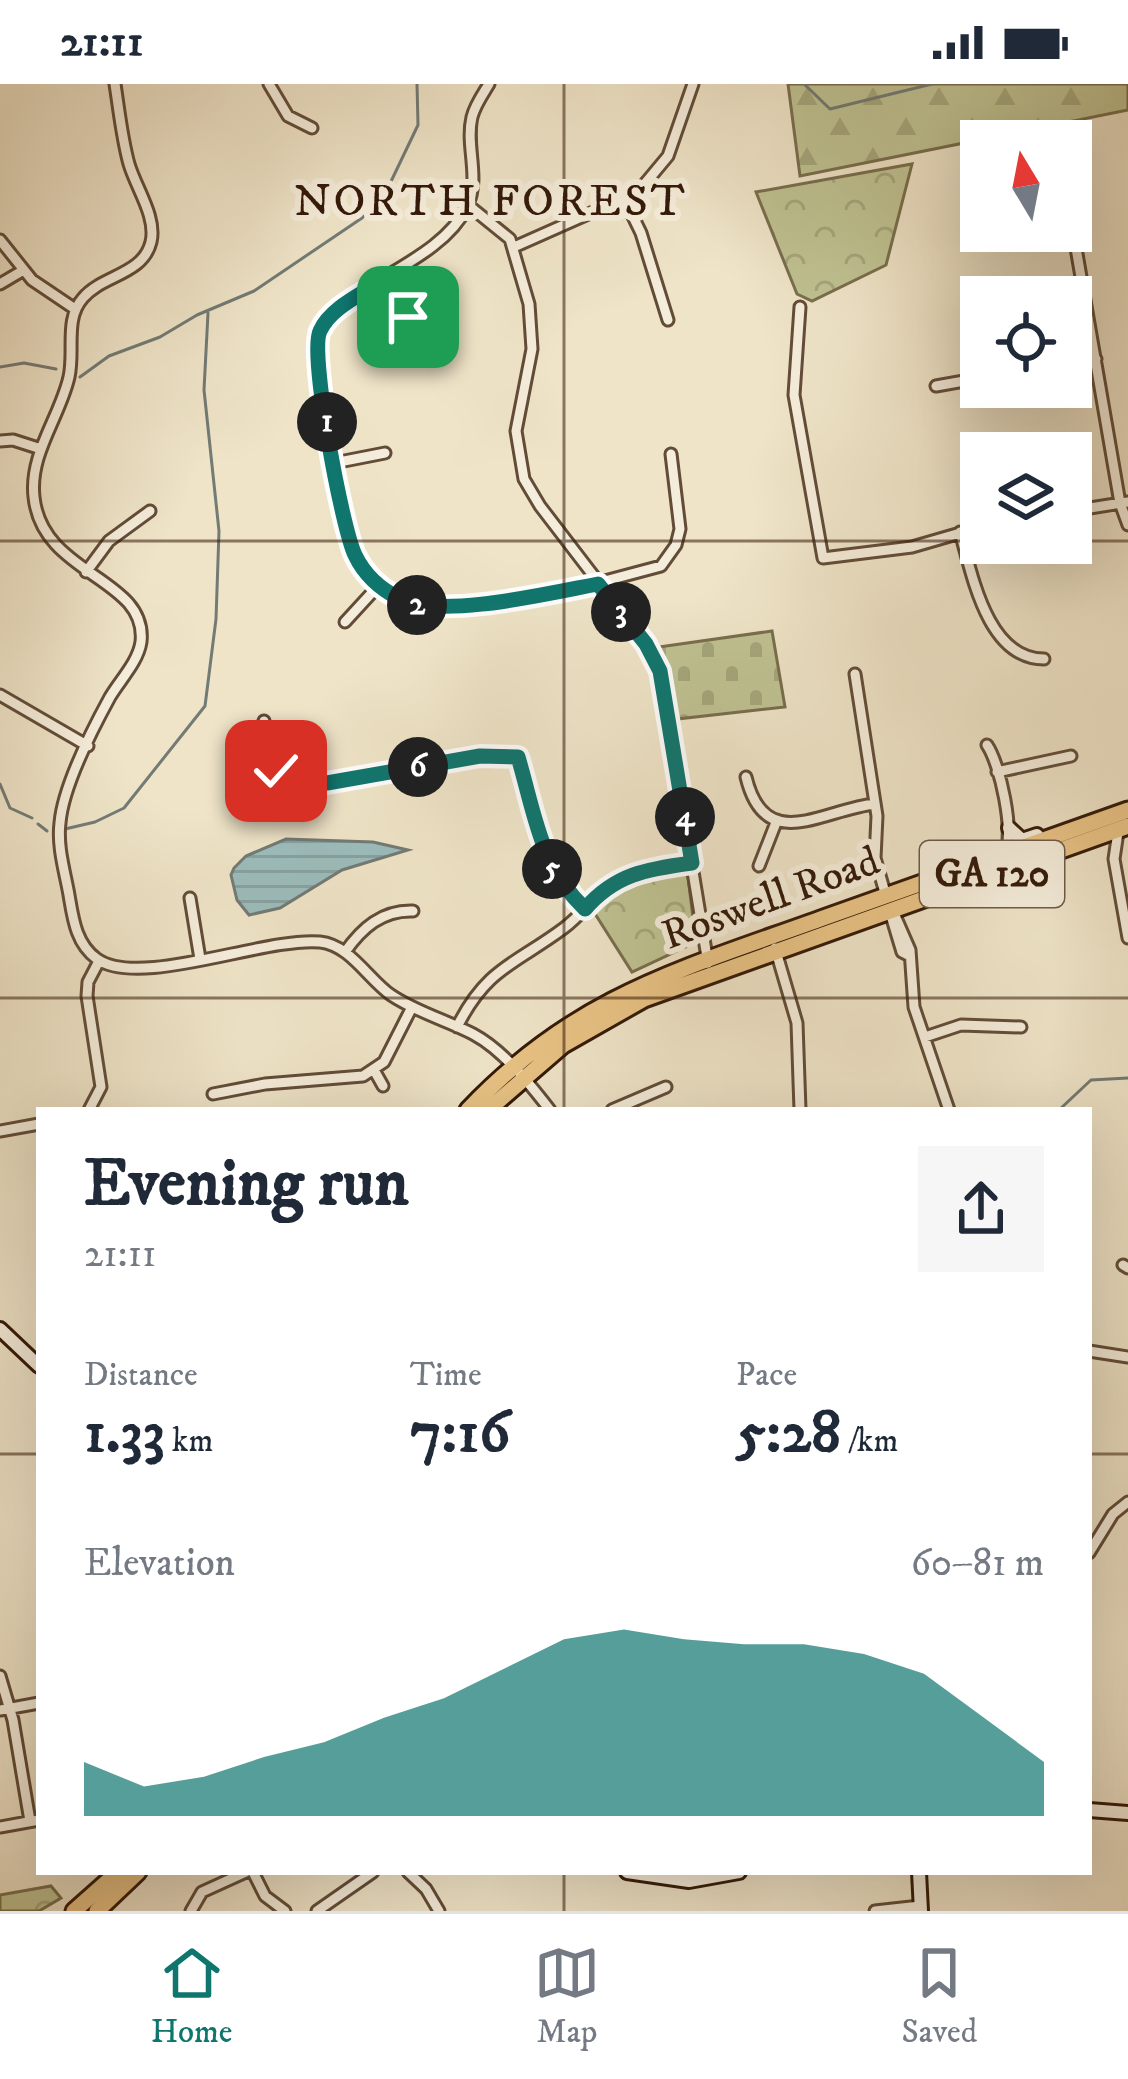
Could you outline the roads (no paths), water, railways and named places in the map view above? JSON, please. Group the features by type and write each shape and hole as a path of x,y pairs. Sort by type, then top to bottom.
{"highway":[{"name":"Roswell Road","path":"888,903 1128,810"},
{"name":"Roswell Road","path":"490,1107 552,1034 601,1004 888,903 1124,827"},
{"name":"Roswell Road","path":"472,1107 517,1072"},
{"path":"74,1911 115,1875"},
{"path":"97,1911 135,1875"}],"street":[{"path":"115,84 151,243 134,267 91,290 75,309 68,380 41,449 33,489 39,520 59,552 129,602 141,636 135,659 105,707 67,794 59,836 76,931 99,961 136,969 315,942 345,952 386,992 484,1041 547,1107"},
{"path":"269,84 288,116 311,128"},
{"path":"489,84 472,119 474,179 468,206 439,241 329,318 316,339 317,371 351,546 379,585 404,601 445,607 653,571 674,551 680,519 670,454"},
{"path":"514,247 625,200 646,184 668,156 693,84"},
{"path":"625,200 641,233 668,320"},
{"path":"468,206 505,233 514,247 529,304 533,339 516,431 518,461 539,506 646,644 660,671 710,967"},
{"path":"0,240 22,271 75,309"},
{"path":"1077,252 1128,525"},
{"path":"0,284 22,271"},
{"path":"383,280 408,317"},
{"path":"800,308 794,395 823,558 912,547 960,532"},
{"path":"1092,360 1096,359"},
{"path":"936,386 960,382"},
{"path":"0,441 41,449"},
{"path":"334,463 385,454"},
{"path":"1092,507 1124,502"},
{"path":"86,572 109,541 150,512"},
{"path":"970,564 992,623 1026,657 1044,659"},
{"path":"345,622 379,585"},
{"path":"855,674 875,804 875,858 888,903 897,912 910,950 913,1002 949,1107"},
{"path":"0,695 88,746"},
{"path":"264,721 258,742 264,761 284,776 308,784 480,756 518,757 548,863 560,884 585,909"},
{"path":"987,745 998,772 1009,828 1005,854"},
{"path":"998,772 1071,757"},
{"path":"746,777 757,806 777,820 800,824 875,804"},
{"path":"759,866 777,820"},
{"path":"1124,827 1114,859 1128,938"},
{"path":"1009,828 1022,840 1074,829"},
{"path":"1093,838 1114,859"},
{"path":"457,1027 485,983 514,958 560,931 607,886 628,874 692,863"},
{"path":"190,898 200,959"},
{"path":"345,952 369,924 392,913 413,911"},
{"path":"773,944 797,1023 800,1107"},
{"path":"90,1107 101,1087 87,996 99,961"},
{"path":"213,1094 265,1084 352,1079 374,1070 394,1046 412,1007"},
{"path":"925,1037 964,1025 1021,1027"},
{"path":"374,1070 383,1086"},
{"path":"619,1107 666,1088"},
{"path":"0,1131 36,1125"},
{"path":"2,1334 36,1363"},
{"path":"1092,1351 1128,1357"},
{"path":"1092,1548 1113,1514 1128,1502"},
{"path":"0,1676 35,1821 0,1826"},
{"path":"5,1709 36,1704"},
{"path":"1092,1810 1128,1813"},
{"path":"190,1911 202,1892 242,1875"},
{"path":"251,1875 265,1896 285,1911"},
{"path":"317,1911 369,1875"},
{"path":"412,1875 439,1911"},
{"path":"644,1875 678,1881 719,1875"},
{"path":"875,1911 921,1908 919,1875"}],"water":[{"path":"286,839 373,842 408,850 342,870 280,908 249,915 237,900 231,875 234,868 246,856"}],"waterway":[{"path":"80,377 109,356 254,291 362,218 385,194 418,125 417,84"},
{"path":"804,84 830,109 932,84"},
{"path":"65,829 124,808 205,706 216,619 219,531 204,390 208,313"},
{"path":"0,367 24,363 56,369"},
{"path":"0,784 10,808 32,818"},
{"path":"38,824 47,831"},
{"path":"1062,1107 1091,1080 1128,1078"}],"district":[{"name":"NORTH FOREST","path":"491,202"}]}
